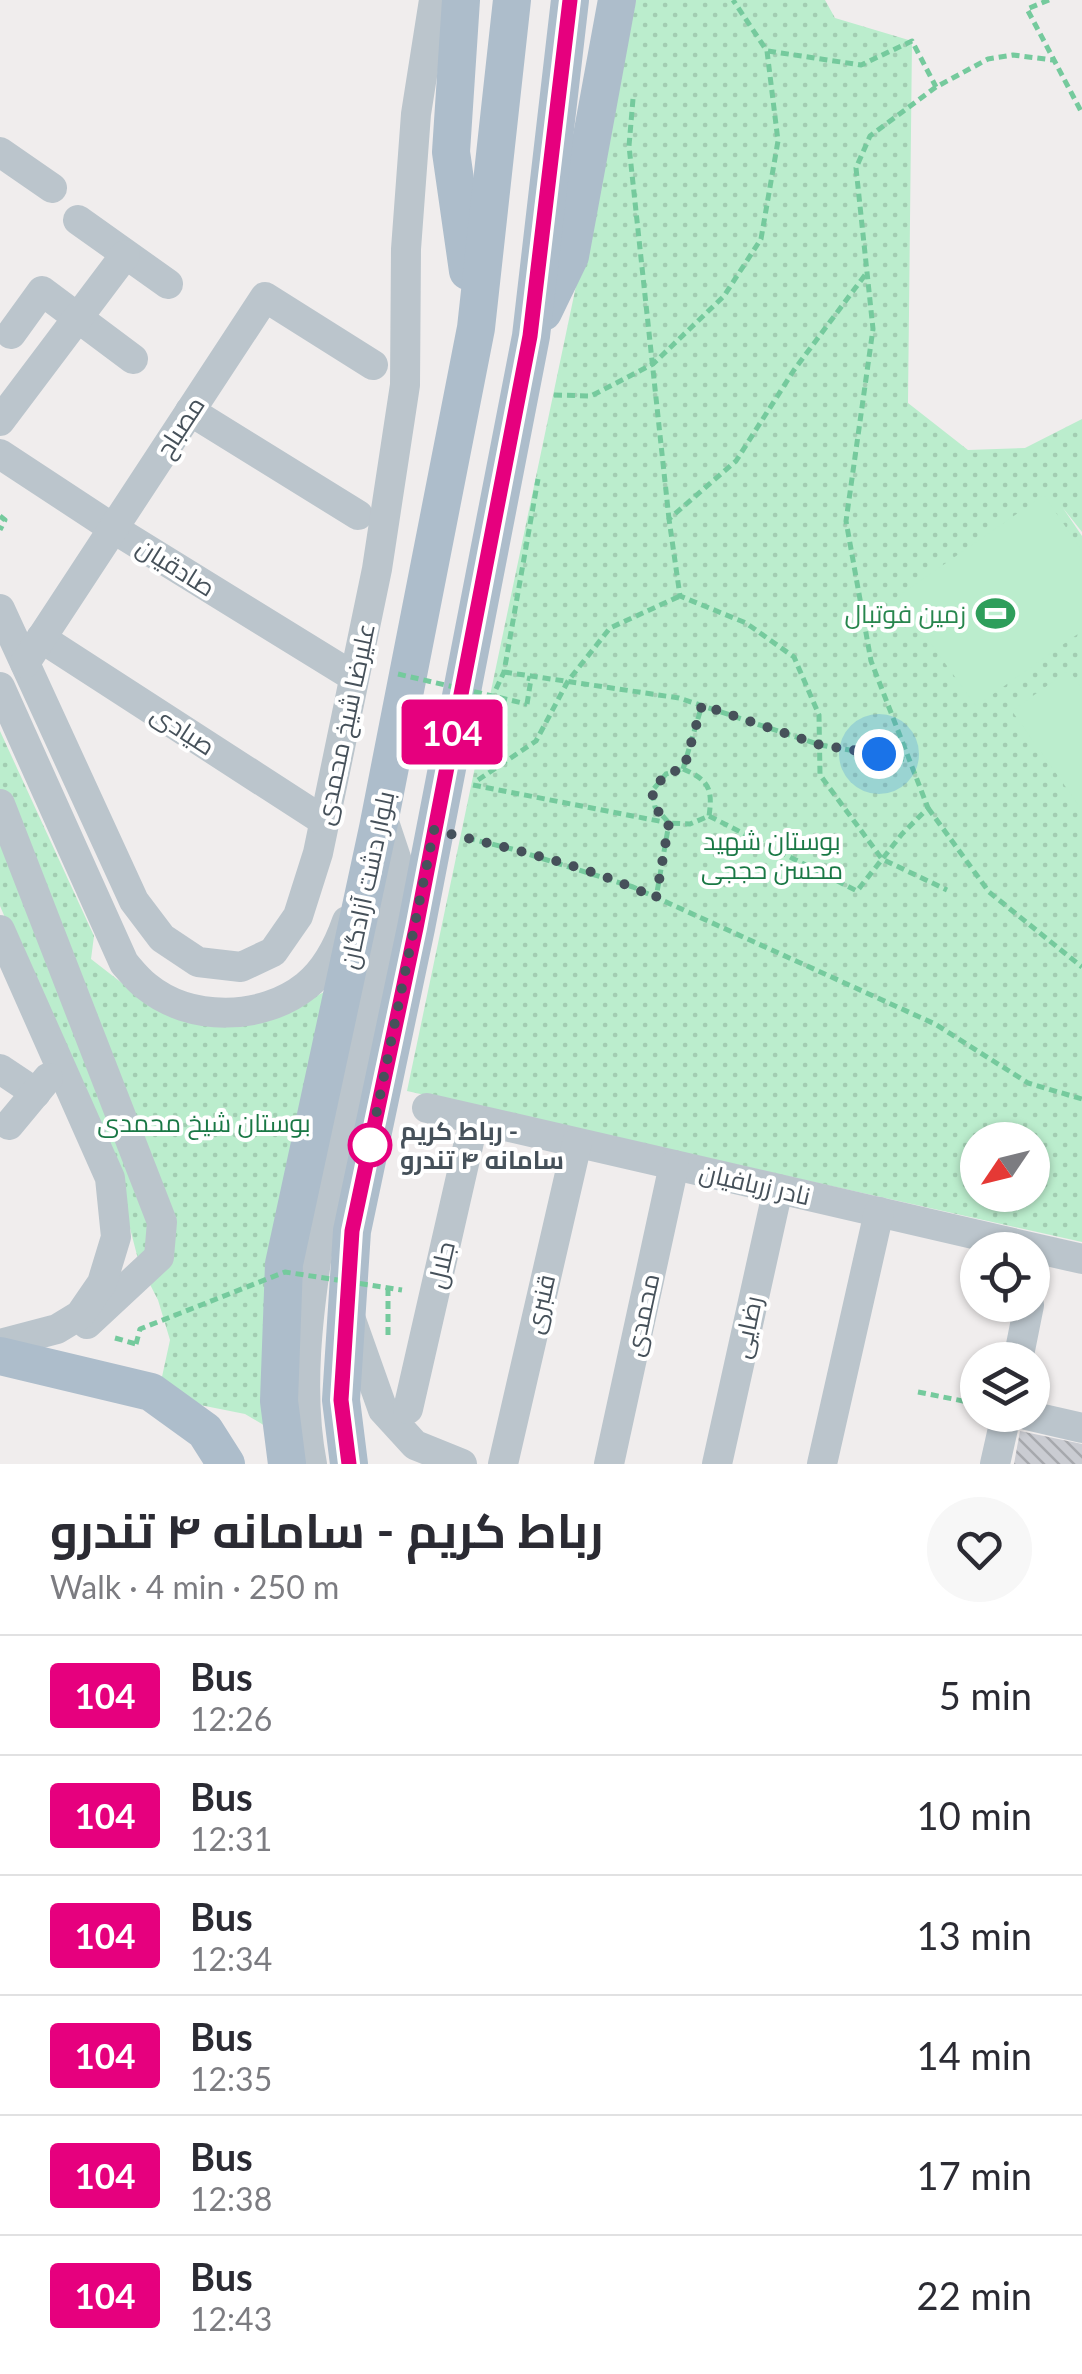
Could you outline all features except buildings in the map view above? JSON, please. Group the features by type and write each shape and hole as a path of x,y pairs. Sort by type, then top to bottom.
{"main road":[{"path":"460,0 451,152 476,328"},
{"name":"بلوار دشت آزادگان","path":"287,1464 279,1401 284,1264 379,820 476,328 512,0"},
{"path":"349,1464 341,1400 352,1231 530,336 570,0"},
{"path":"530,336 570,256 617,0"},
{"path":"0,1356 152,1392 204,1431 226,1464"}],"street":[{"name":"علیرضا شیخ محمدی","path":"0,609 33,650 134,901 162,938 198,962 241,967 273,952 298,916 324,821 377,570 405,385 406,249 416,114 434,0"},
{"path":"0,152 52,188"},
{"path":"78,220 168,284"},
{"path":"0,421 125,255"},
{"path":"11,334 42,291 133,358"},
{"name":"مصباح","path":"33,650 265,298 373,365"},
{"path":"190,411 358,514"},
{"name":"صادقیان","path":"0,454 354,676"},
{"name":"صیادی","path":"33,650 324,821"},
{"path":"0,688 124,963 147,987 171,1000 223,1013 250,1011 287,999 309,984 338,946 379,820"},
{"path":"0,804 162,1222 158,1258 87,1324"},
{"path":"312,1464 306,1368 310,1301 322,1224 400,870 379,820"},
{"path":"0,930 110,1178 116,1237 102,1283 80,1315 57,1329 0,1344"},
{"path":"0,1069 42,1086 8,1124"},
{"name":"نادر زربافیان","path":"428,1108 1082,1259"},
{"name":"جلال","path":"408,1410 474,1120"},
{"name":"قنبری","path":"504,1464 577,1143"},
{"name":"محمدی","path":"609,1464 674,1165"},
{"name":"رضایی","path":"717,1464 778,1189"},
{"path":"822,1464 879,1212"},
{"path":"346,1305 383,1410 415,1444 462,1464"},
{"path":"1050,1421 1082,1428"},
{"path":"996,1464 1003,1432"}],"path":[{"path":"550,411 554,393 591,396 654,364 724,296 761,239 778,142 767,51 732,0"},
{"path":"1049,0 1027,9 1082,113"},
{"path":"767,51 861,65 912,41 936,87"},
{"path":"1053,60 1013,55 988,59 936,87 870,136 856,168 873,329 846,521 871,661 928,808 989,892 1082,967"},
{"path":"634,91 630,146 680,596"},
{"path":"669,519 736,461 794,370 867,273"},
{"path":"488,706 504,672 540,467"},
{"path":"0,516 5,520 0,530"},
{"path":"472,785 536,741 568,682 610,628 680,596 746,623 794,657 819,715 820,774 882,859 947,890"},
{"path":"504,672 679,698 820,745 909,760"},
{"path":"398,674 527,704 531,679"},
{"path":"684,768 702,705"},
{"path":"669,823 655,808 652,791 666,774 684,768 704,778 712,793 709,816"},
{"path":"472,785 475,769"},
{"path":"472,785 669,823 690,824 709,816 858,891 902,834 928,808"},
{"path":"656,898 669,823"},
{"path":"434,830 512,848 633,887 935,1024 1028,1084 1082,1100"},
{"path":"136,1344 140,1329 285,1272 402,1290"},
{"path":"388,1288 388,1350"},
{"path":"918,1392 960,1400"}],"green space":[{"name":"بوستان شهید محسن حججی","path":"636,0 825,0 835,18 912,41 908,403 968,450 1025,448 1082,419 1082,532 1063,508 1082,536 1082,1242 407,1091"},
{"name":"زمین فوتبال","path":"1044,495 1082,551 1082,631 976,706 897,597"},
{"path":"1069,670 1082,689 1082,810 1012,711"},
{"name":"بوستان شیخ محمدی","path":"0,731 94,936 91,959 158,1011 291,1009 328,990 272,1430 245,1414 190,1403 160,1386 170,1340 158,1300 139,1263 116,1174 0,906"}],"bus line":[{"name":"104","path":"349,1464 341,1400 352,1231 416,928 530,336 570,0"}],"place":[{"name":"زمین فوتبال","path":"996,614"},
{"name":"رباط کریم - سامانه ۴ تندرو","path":"370,1145"}],"route":[{"path":"370,1145 368,1155 434,830 512,848 656,898 669,823 655,808 652,791 666,774 684,768 702,705 820,745 879,754"}]}
